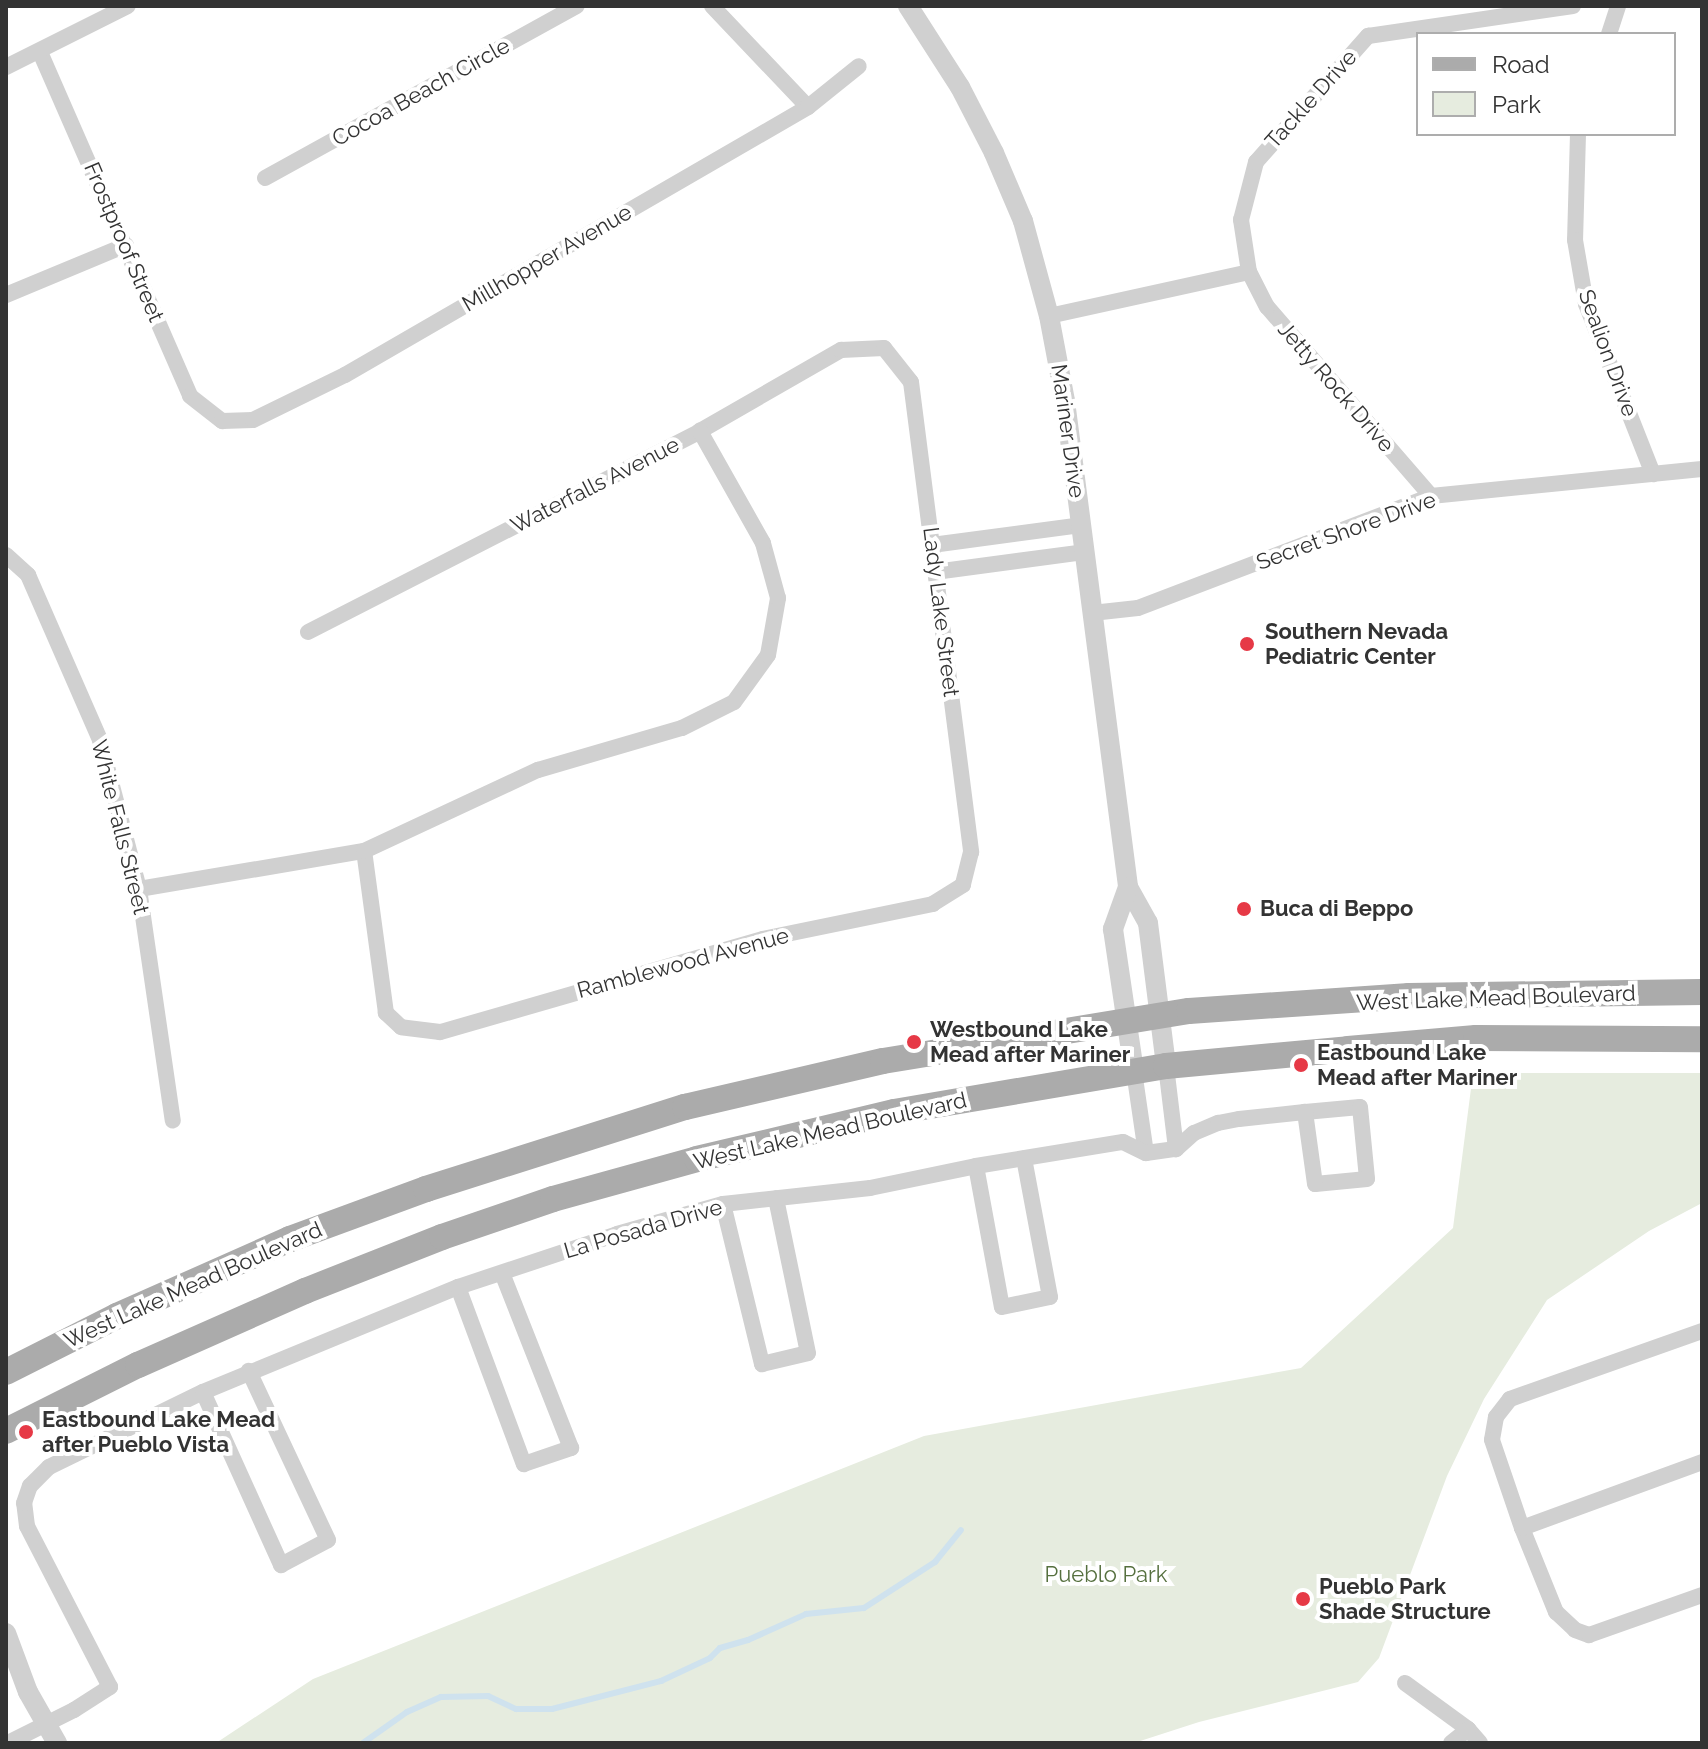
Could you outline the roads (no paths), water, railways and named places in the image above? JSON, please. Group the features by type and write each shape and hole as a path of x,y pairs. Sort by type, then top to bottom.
{"main road":[{"name":"West Lake Mead Boulevard","path":"6,1372 117,1316 290,1239 538,1151 685,1107 883,1061 1159,1014 1409,996 1702,992"},
{"name":"West Lake Mead Boulevard","path":"6,1431 138,1365 305,1291 553,1199 697,1159 894,1112 1166,1066 1476,1038 1702,1039"}],"street":[{"path":"6,67 128,6"},
{"name":"Cocoa Beach Circle","path":"265,178 577,6"},
{"path":"712,6 808,107"},
{"name":"Mariner Drive","path":"908,6 954,76 994,153 1023,221 1049,316 1081,525 1128,887 1148,923 1176,1149"},
{"name":"Tackle Drive","path":"1249,272 1241,220 1256,162 1368,36 1573,6"},
{"path":"1610,32 1618,6"},
{"name":"Frostproof Street","path":"40,52 190,396 222,421"},
{"name":"Millhopper Avenue","path":"222,421 253,420 345,375 808,107 859,66"},
{"name":"Sealion Drive","path":"1578,136 1575,240 1586,304 1653,474"},
{"path":"6,295 126,245"},
{"path":"1049,316 1249,272"},
{"name":"Jetty Rock Drive","path":"1249,272 1267,307 1431,496"},
{"name":"Waterfalls Avenue","path":"308,632 700,431 841,350 884,348"},
{"name":"Lady Lake Street","path":"884,348 911,382 971,852 963,885"},
{"path":"139,889 364,851 538,770 682,728 734,702 768,655 778,598 763,543 700,431"},
{"name":"Secret Shore Drive","path":"1092,613 1138,608 1431,496 1702,469"},
{"path":"932,545 1081,525"},
{"path":"935,572 1084,552"},
{"name":"White Falls Street","path":"6,555 28,575 100,740 139,889 173,1121"},
{"name":"Ramblewood Avenue","path":"364,851 386,1013 401,1027 440,1032 763,939 933,904 963,885"},
{"name":"Mariner Drive","path":"1128,887 1113,929 1146,1153"},
{"name":"La Posada Drive","path":"46,1724 110,1687 27,1526 24,1503 30,1486 49,1467 203,1392 458,1287 723,1204 870,1188 976,1166 1123,1142 1146,1153 1176,1149 1194,1133 1218,1123 1305,1112 1360,1107 1367,1179 1315,1184 1305,1112"},
{"path":"976,1166 1002,1307 1050,1297 1024,1158"},
{"path":"723,1204 762,1364 808,1353 776,1198"},
{"path":"458,1287 524,1464 571,1448 502,1273"},
{"path":"1702,1331 1510,1399 1496,1417 1492,1440 1522,1528 1556,1612 1575,1630 1589,1635 1702,1595"},
{"path":"203,1392 281,1565 328,1540 249,1371"},
{"path":"1522,1528 1702,1462"},
{"path":"6,1633 28,1692"},
{"path":"6,1663 28,1692 57,1743"},
{"path":"1405,1683 1468,1729 1480,1743"},
{"path":"8,1743 46,1724"},
{"path":"1451,1743 1468,1729"}],"waterway":[{"path":"363,1743 407,1712 441,1697 488,1696 516,1709 552,1709 661,1681 710,1658 720,1648 748,1640 806,1614 864,1608 935,1562 961,1530"}],"place":[{"name":"Southern Nevada Pediatric Center","path":"1247,644"},
{"name":"Buca di Beppo","path":"1244,909"},
{"name":"Westbound Lake Mead after Mariner","path":"914,1042"},
{"name":"Eastbound Lake Mead after Mariner","path":"1301,1065"},
{"name":"Eastbound Lake Mead after Pueblo Vista","path":"26,1432"},
{"name":"Pueblo Park Shade Structure","path":"1303,1599"}],"park label":[{"name":"Pueblo Park","path":"1106,1575"}]}
